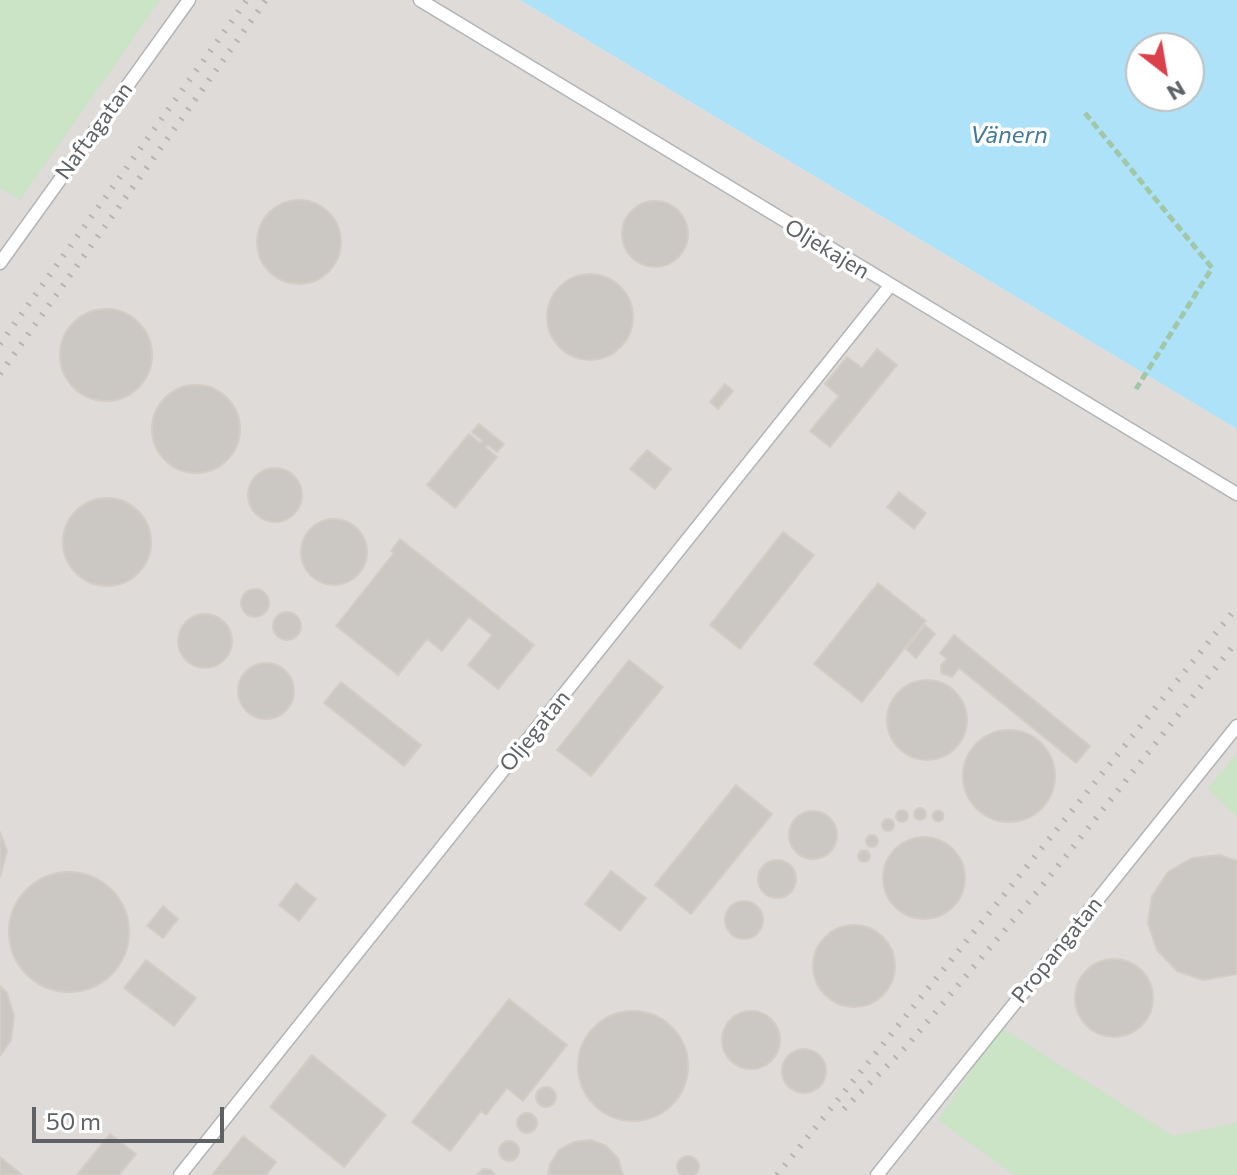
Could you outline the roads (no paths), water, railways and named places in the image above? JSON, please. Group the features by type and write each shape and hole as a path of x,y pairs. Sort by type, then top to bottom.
{"lane":[{"name":"Naftagatan","path":"0,263 189,0"},
{"name":"Oljekajen","path":"420,0 889,287 1237,494"},
{"name":"Oljegatan","path":"180,1175 889,287"},
{"name":"Propangatan","path":"877,1175 1237,726"}],"water":[{"name":"Vänern","path":"520,0 1237,0 1237,429"}],"railway":[{"path":"0,344 247,0"},
{"path":"0,374 266,0"},
{"path":"777,1175 1237,607"},
{"path":"844,1109 906,1047 1042,886 1237,641"}]}
